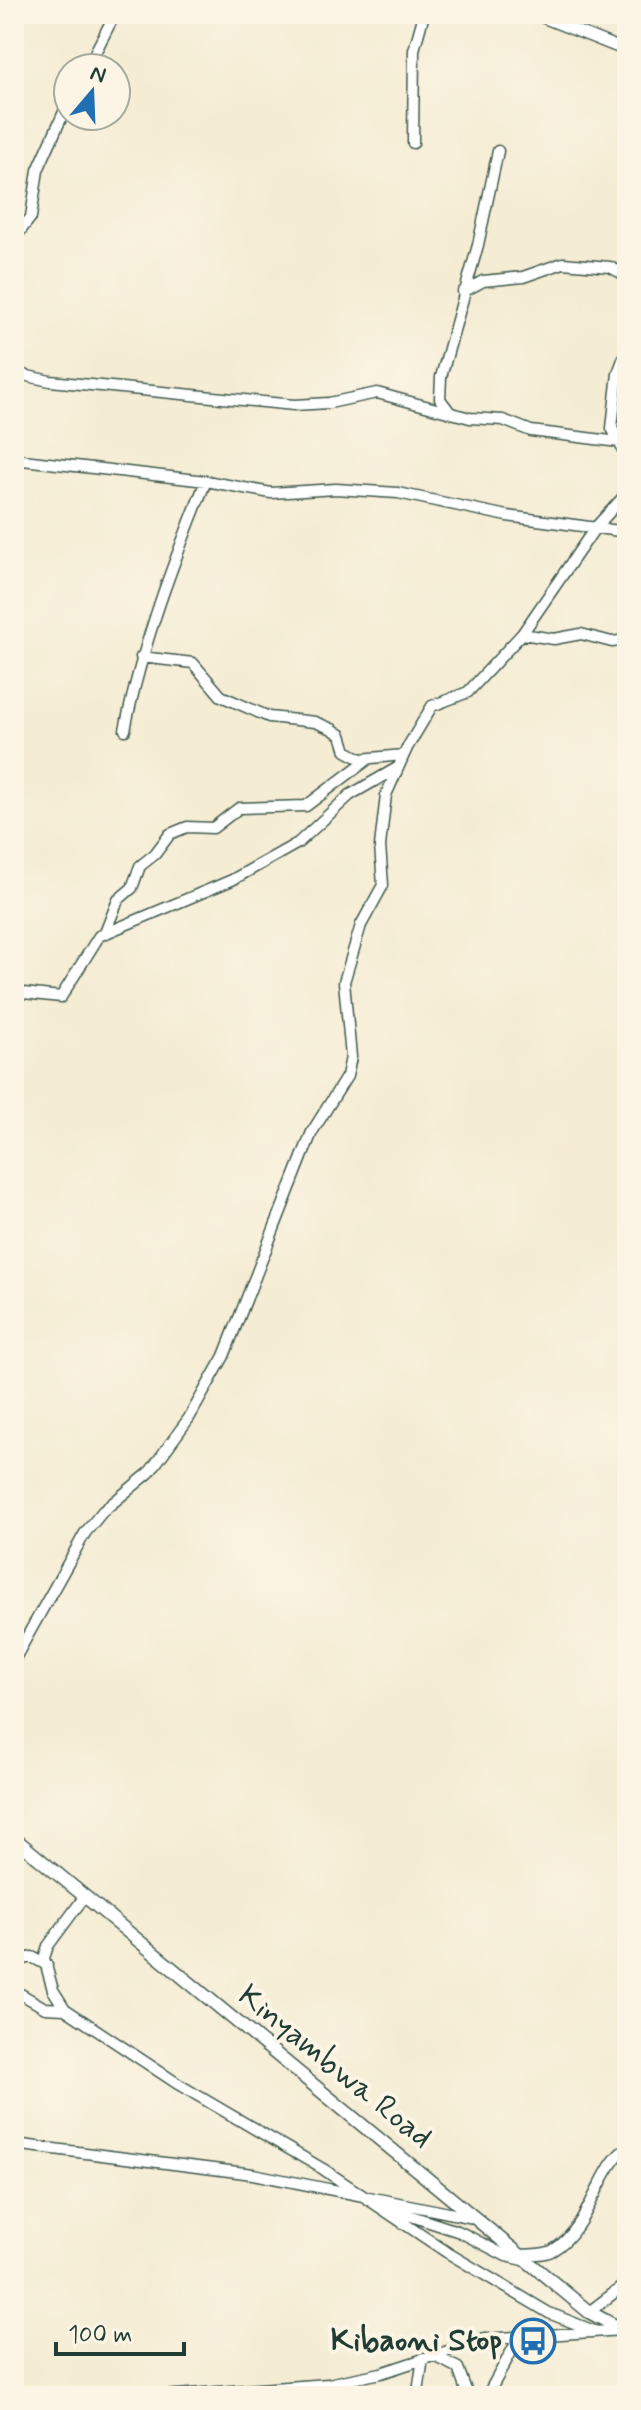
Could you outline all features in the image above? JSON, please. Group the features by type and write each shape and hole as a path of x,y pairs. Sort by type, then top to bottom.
{"street":[{"path":"95,52 115,14"},
{"path":"413,143 414,50 424,14"},
{"path":"534,14 627,51"},
{"path":"14,239 31,217 38,170 55,132"},
{"path":"450,412 439,391 478,245 498,151"},
{"path":"463,292 483,281 523,277 563,263 610,267 627,276"},
{"path":"627,349 618,373 612,415 627,458"},
{"path":"14,373 50,381 294,405 329,403 377,393 470,418 503,420 531,431 622,442"},
{"path":"14,459 206,481 271,493 336,489 398,493 507,516 627,532"},
{"path":"125,730 141,657 206,481"},
{"path":"14,1660 85,1533 103,1511 149,1473 189,1418 224,1356 312,1132 347,1076 351,1057 344,982 355,939 383,885 382,817 386,795 403,755 432,706 468,692 522,634 595,528 627,493"},
{"path":"522,634 554,639 581,634 612,642 627,640"},
{"path":"141,657 193,663 221,696 269,717 315,722 332,729 341,735 346,751 367,760"},
{"path":"105,933 118,900 132,888 140,866 155,854 170,834 187,827 213,828 239,808 306,806 367,760 403,755"},
{"path":"14,992 61,997 91,944 105,933 232,880 298,843 350,795 397,768"},
{"name":"Kinyambwa Road","path":"14,1838 479,2218 589,2312 625,2331"},
{"path":"85,1896 48,1946 44,1958 53,1990 65,2009 178,2084 369,2200 448,2253 549,2313 594,2331"},
{"path":"14,1965 17,1961 32,1957 47,1965"},
{"path":"14,1990 45,2008 65,2009"},
{"path":"14,2144 253,2174 369,2200 479,2218"},
{"path":"369,2200 409,2217 460,2232 506,2256 526,2259 553,2251 589,2212 613,2163 627,2148"},
{"path":"589,2312 627,2283"},
{"path":"164,2396 259,2393 355,2380 485,2339 625,2331"},
{"path":"487,2396 520,2336"},
{"path":"414,2396 418,2392 428,2356"},
{"path":"428,2356 458,2368 468,2396"}],"place":[{"name":"Kibaoni Stop","path":"533,2341"}]}
